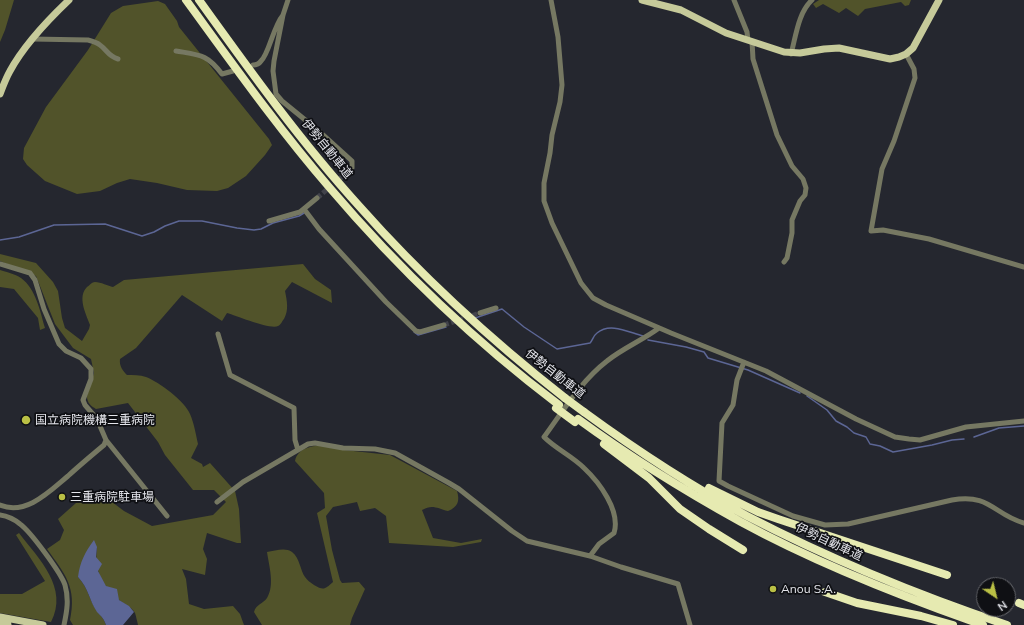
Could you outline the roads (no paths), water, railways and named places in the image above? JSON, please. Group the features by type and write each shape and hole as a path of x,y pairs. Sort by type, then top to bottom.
{"highway":[{"name":"伊勢自動車道","path":"186,0 275,120 311,165 380,244 456,320 576,421 667,479 716,508 770,536 816,559 880,587 983,625"},
{"name":"伊勢自動車道","path":"199,0 285,116 360,208 424,275 466,316 565,398 658,463 747,515 820,552 926,596 1006,625"},
{"path":"576,421 649,478 680,509 743,550"},
{"path":"658,463 666,465 729,498 764,514 947,575"},
{"path":"825,592 857,603 921,616 953,625"}],"main road":[{"path":"0,94 10,71 32,40 69,0"},
{"path":"642,0 681,10 726,33 791,54 836,48 886,58 896,58 906,54 915,44 939,0"},
{"path":"0,617 42,625"},
{"path":"0,624 8,625"}],"street":[{"path":"288,0 283,15 274,61 273,71 276,94 282,101 352,161 352,168 349,172"},
{"path":"551,0 558,37 562,85 544,183 544,201 547,212 581,283 590,295 606,305 778,377 856,419 890,435 900,438 920,440 966,427 1024,421"},
{"path":"734,0 750,41 753,59 777,135 792,166 803,179 806,188 805,195 800,201 792,220 792,233 787,258 784,262"},
{"path":"791,54 803,13 807,4 812,0"},
{"path":"252,65 257,64 263,59 276,25 283,15"},
{"path":"32,40 88,40 96,42 111,57 118,59"},
{"path":"176,51 196,54 208,58 212,60 222,74 233,71"},
{"path":"906,54 914,69 915,78 894,141 882,169 871,231 883,230 929,239 1024,267"},
{"path":"269,221 297,214 317,198"},
{"path":"304,209 325,235 386,302 416,331 420,332 444,325"},
{"path":"0,264 30,273 35,280 44,309 58,344 66,351 82,358 91,369 91,379 84,400 85,405 97,419 106,440 167,516"},
{"path":"480,313 496,308"},
{"path":"590,556 599,544 614,533 616,523 613,512 603,490 585,468 544,437 582,384 596,370 611,358 644,339 659,328"},
{"path":"218,334 230,375 294,408 298,450"},
{"path":"744,364 737,380 733,405 722,423 719,480 728,486 793,516 825,525 848,524 952,500 968,498 989,504 1024,523"},
{"path":"0,505 7,508 15,508 35,502 49,492 104,445 106,440"},
{"path":"218,502 244,482 308,444 315,443 343,448 375,449 395,453 459,489 494,518 527,541 590,556 678,584 690,625"},
{"path":"0,515 13,519 23,527 60,575 65,586 67,598 67,611 64,625"}],"water":[{"path":"94,540 97,547 96,557 102,564 98,571 106,586 117,589 119,600 129,606 134,612 123,625 106,625 94,608 82,581 78,577 83,557"}],"waterway":[{"path":"0,240 19,237 54,225 105,224 142,236 179,221 202,221 254,230 261,229 273,223 299,216 304,213"},
{"path":"475,318 502,309 524,327 557,349 590,343 597,333 608,328 619,329 643,336"},
{"path":"414,332 418,335 446,327"},
{"path":"648,340 704,352 708,358 748,370 800,393"},
{"path":"807,396 827,410 836,421 854,433 866,437 870,444 880,446 893,452 964,439"},
{"path":"974,437 999,428 1024,426"}],"tunnel":[{"path":"317,198 349,171"},
{"path":"444,325 480,313"}],"place":[{"name":"国立病院機構三重病院","path":"26,420"},
{"name":"三重病院駐車場","path":"62,497"},
{"name":"Anou S.A.","path":"773,589"}]}
